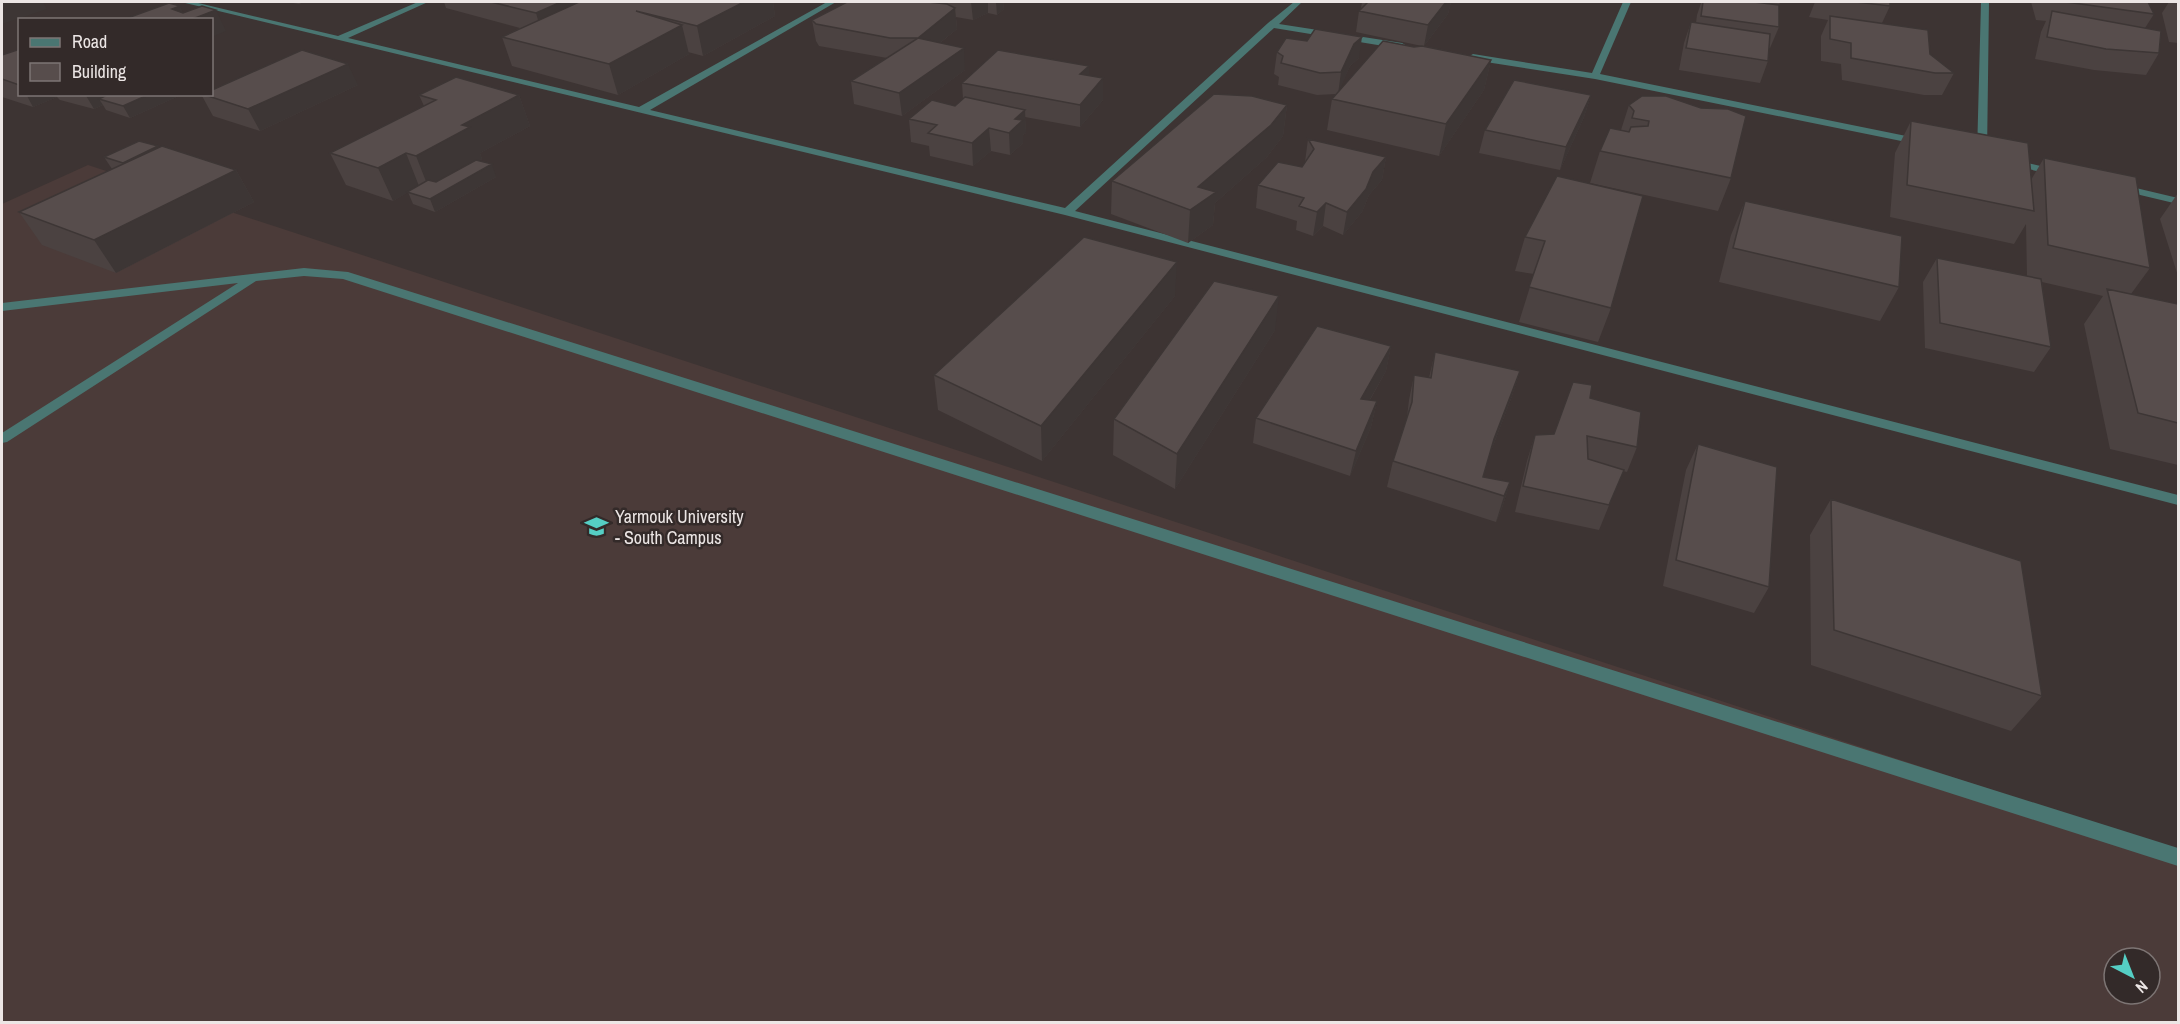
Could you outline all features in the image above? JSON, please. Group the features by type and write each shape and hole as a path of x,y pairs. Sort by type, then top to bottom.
{"street":[{"path":"185,2 1067,212 2178,500"},
{"path":"338,39 424,2"},
{"path":"640,111 832,2"},
{"path":"1067,212 1298,2"},
{"path":"1595,76 1627,2"},
{"path":"1985,2 1994,157"},
{"path":"1271,25 1409,47"},
{"path":"1467,56 1595,76 1935,145"},
{"path":"1970,152 2074,177"},
{"path":"2109,185 2178,201"},
{"path":"2,307 304,272 344,274 2178,857"},
{"path":"2,439 254,278"}],"shaded area":[{"name":"Yarmouk University - South Campus","path":"88,165 2178,851 2178,1022 2,1022 2,204"}],"building":[{"path":"491,2 561,2 536,13"},
{"path":"579,2 744,2 697,26 636,11 682,25 609,64 502,37"},
{"path":"847,2 928,2 947,4 955,8 918,38 890,38 816,24 812,20"},
{"path":"1368,2 1446,2 1428,25 1359,11"},
{"path":"1703,2 1754,2 1779,5 1779,27 1701,16"},
{"path":"1856,2 1890,2 1890,6"},
{"path":"2066,2 2148,2 2154,14"},
{"path":"169,3 180,6 172,9 183,13 202,6 216,10 195,18 128,18"},
{"path":"2052,11 2161,31 2159,53 2106,49 2047,37"},
{"path":"1830,16 1928,30 1930,54 1954,73 1935,73 1851,58 1851,43 1830,39"},
{"path":"1691,22 1770,34 1768,61 1686,48"},
{"path":"1315,29 1362,37 1354,44 1341,72 1320,73 1281,63 1283,56 1277,52 1286,38 1307,41"},
{"path":"918,38 964,48 899,93 851,81"},
{"path":"1383,41 1414,47 1422,46 1491,60 1446,124 1332,99"},
{"path":"18,50 18,85 2,79 2,55"},
{"path":"302,50 348,64 248,109 208,96 213,96 213,90"},
{"path":"998,50 1089,66 1080,74 1103,78 1080,105 962,83"},
{"path":"456,77 519,95 462,125 470,127 416,156 406,153 378,168 330,153 436,100 419,95"},
{"path":"1514,80 1591,95 1566,147 1485,130"},
{"path":"1214,94 1252,96 1287,105 1271,125 1198,187 1216,192 1190,210 1112,181"},
{"path":"105,96 146,96 123,106 99,99"},
{"path":"1642,96 1666,96 1701,108 1728,109 1746,116 1731,178 1600,151 1610,128 1629,132 1631,127 1648,126 1649,121 1632,118 1634,111 1629,105"},
{"path":"965,97 1025,110 1015,119 1023,120 1009,133 989,128 972,143 928,133 937,125 909,119 932,100 955,106"},
{"path":"1911,121 2028,143 2034,211 1907,185"},
{"path":"1308,139 1386,157 1373,172 1366,189 1347,212 1326,203 1317,212 1299,206 1304,198 1258,185 1278,162 1302,167 1314,149"},
{"path":"139,141 158,146 123,163 104,157"},
{"path":"162,146 236,170 94,240 19,212"},
{"path":"2044,158 2136,177 2150,268 2048,245"},
{"path":"476,160 492,164 430,199 407,192 428,180 436,182"},
{"path":"1557,176 1643,196 1611,308 1529,287 1545,241 1525,237"},
{"path":"1745,201 1902,236 1899,287 1733,248"},
{"path":"1084,237 1177,262 1041,426 934,375"},
{"path":"1937,258 2041,279 2051,347 1940,323"},
{"path":"1214,281 1279,296 1177,454 1114,419"},
{"path":"2107,289 2178,304 2178,423 2138,413"},
{"path":"1317,326 1391,346 1361,399 1377,401 1356,451 1256,418"},
{"path":"1435,352 1520,371 1494,439 1483,477 1510,482 1504,496 1393,461 1412,402 1414,375 1431,378"},
{"path":"1573,382 1592,385 1590,398 1641,412 1637,447 1587,436 1588,459 1624,470 1609,505 1523,486 1535,435 1554,434"},
{"path":"1698,444 1777,467 1769,587 1676,560"},
{"path":"1831,499 2021,561 2042,696 1834,630"}],"place":[{"name":"Yarmouk University - South Campus","path":"597,527"}]}
